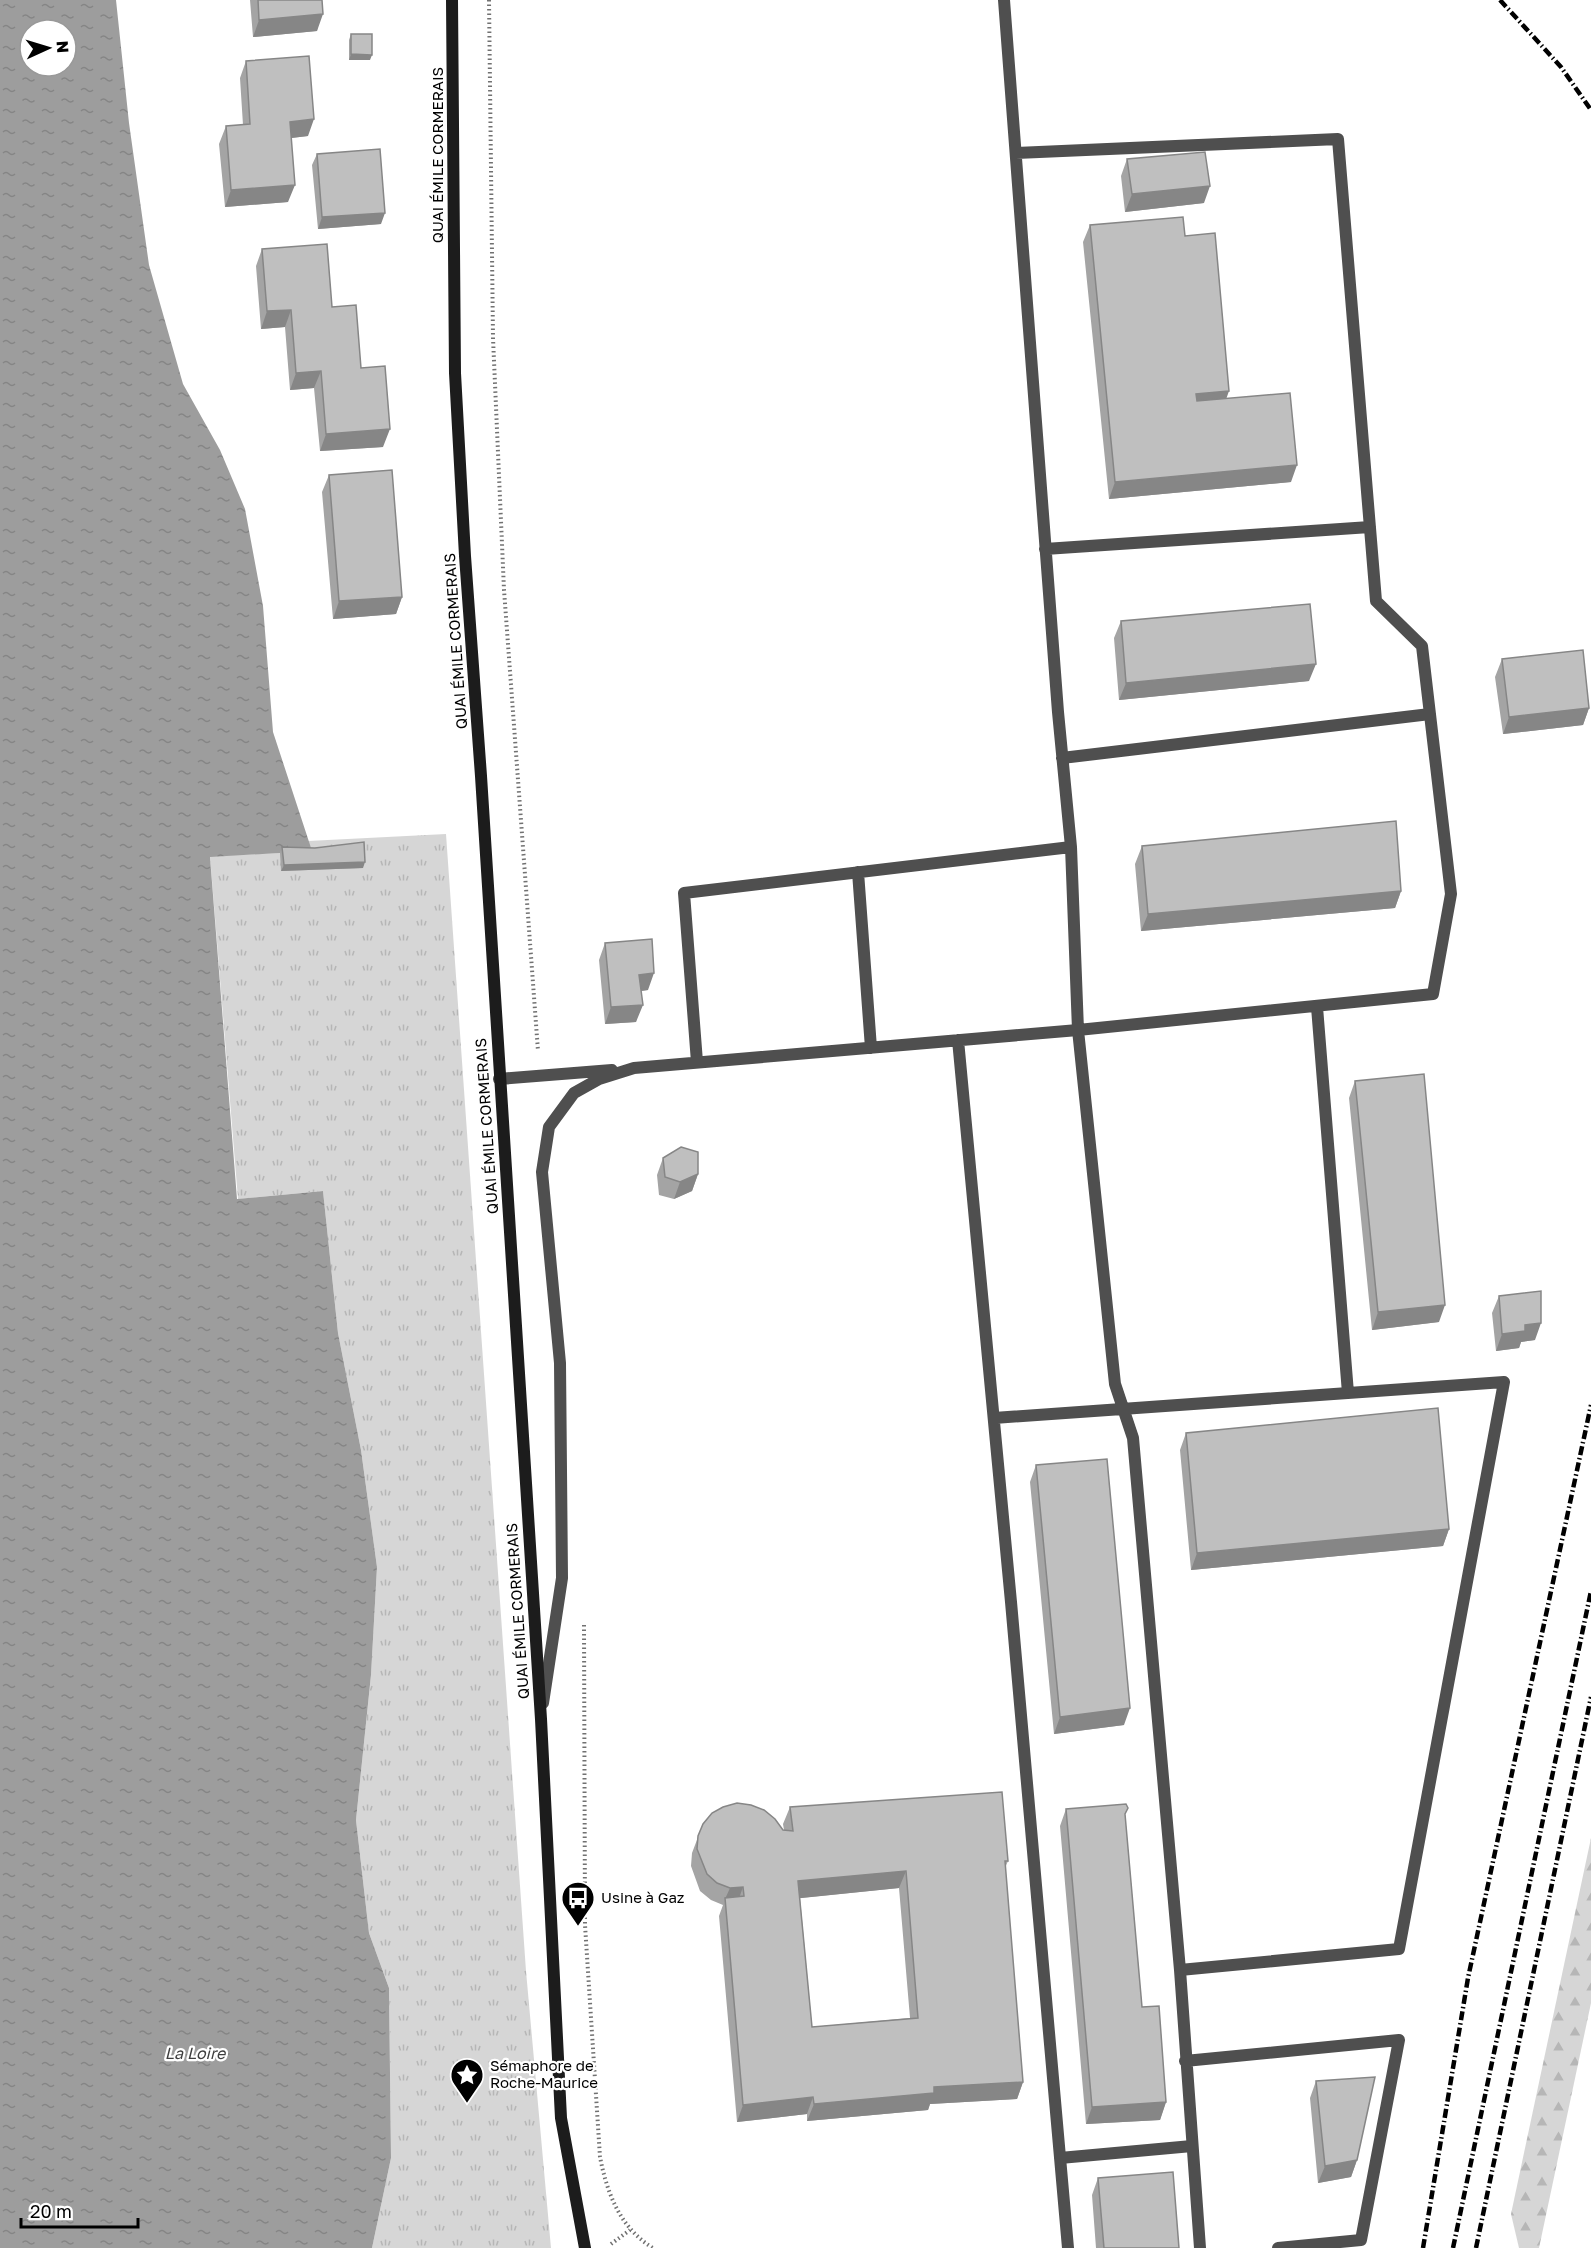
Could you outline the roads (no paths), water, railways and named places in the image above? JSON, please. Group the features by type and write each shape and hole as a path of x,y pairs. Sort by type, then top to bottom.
{"main road":[{"name":"QUAI ÉMILE CORMERAIS","path":"452,0 455,373 540,1719 561,2118 585,2248"}],"lane":[{"path":"1004,0 1045,549 1071,847 1078,1030 1115,1384 1133,1438 1180,1970 1200,2248"},
{"path":"499,1079 958,1041 1432,994 1452,894 1422,646 1376,601 1338,139 1016,153"},
{"path":"1045,549 1370,527"},
{"path":"1062,758 1430,714"},
{"path":"697,1062 684,892 1071,847"},
{"path":"858,872 871,1048"},
{"path":"1317,1006 1348,1393"},
{"path":"958,1041 1068,2248"},
{"path":"540,1719 562,1578 560,1363 542,1172 549,1127 574,1094 599,1079 634,1068"},
{"path":"994,1418 1504,1382 1399,1949 1180,1970"},
{"path":"1185,2061 1399,2040 1361,2240 1278,2248"},
{"path":"1060,2158 1192,2146"}],"water":[{"name":"La Loire","path":"0,0 116,0 129,123 149,265 183,384 220,450 245,509 263,606 273,732 313,854 280,853 210,857 237,1199 323,1191 338,1333 361,1450 377,1567 371,1675 356,1820 369,1933 389,1988 391,2158 372,2248 0,2248"}],"railway":[{"path":"1500,0 1561,67 1591,110"},
{"path":"1423,2248 1468,1978 1591,1405"},
{"path":"1453,2248 1591,1591"},
{"path":"1476,2248 1591,1697"}],"place":[{"name":"Usine à Gaz","path":"578,1927"},
{"name":"Sémaphore de Roche-Maurice","path":"467,2104"}]}
